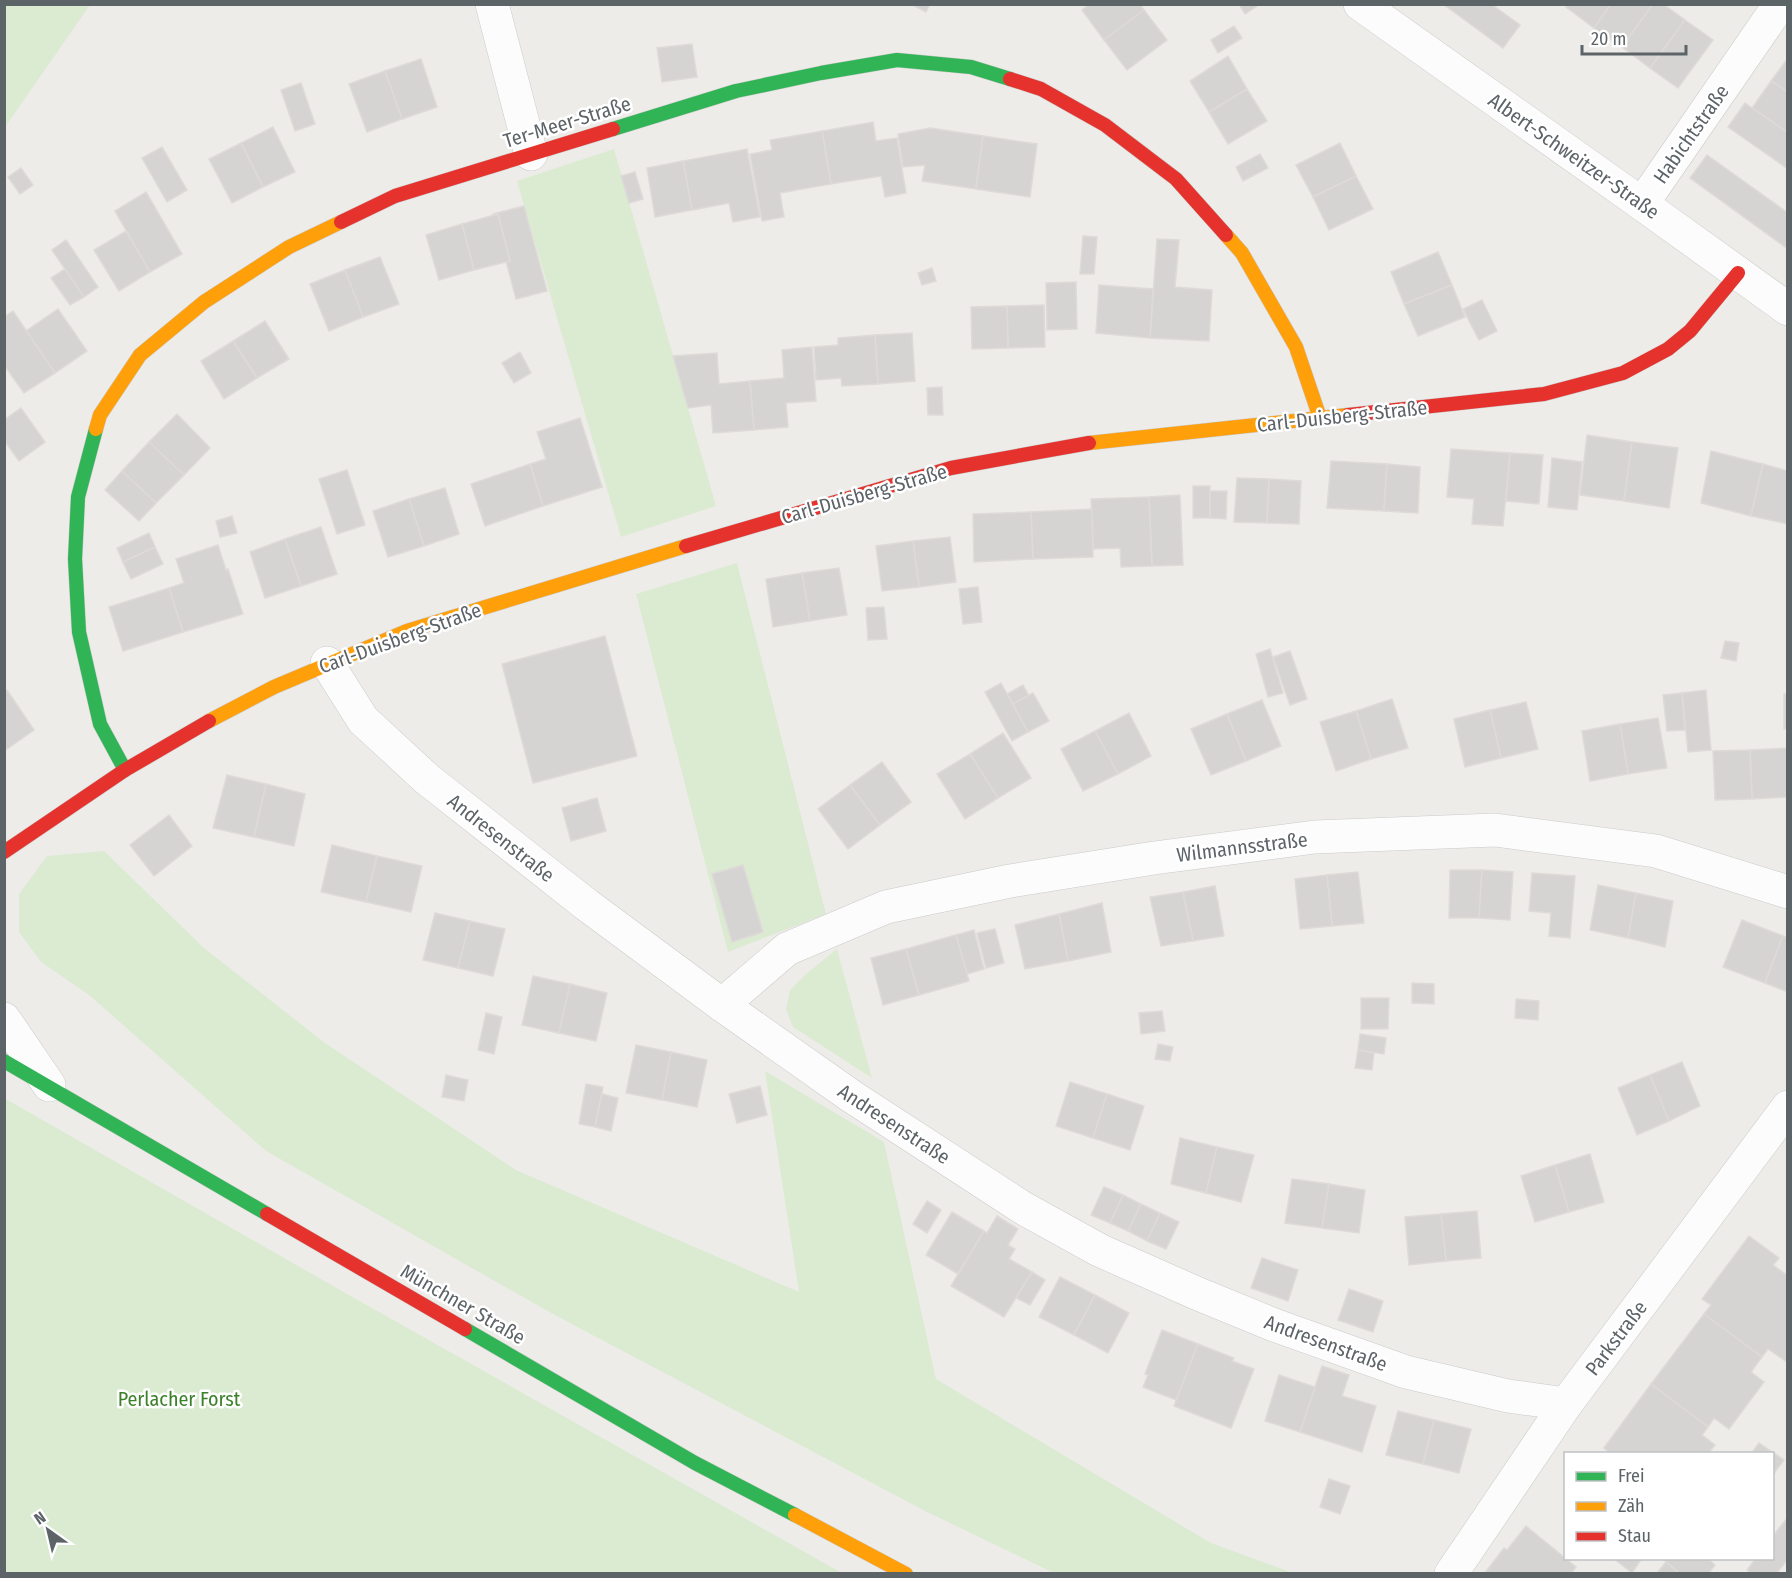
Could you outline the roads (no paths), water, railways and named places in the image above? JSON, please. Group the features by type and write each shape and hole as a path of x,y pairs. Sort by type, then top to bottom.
{"street":[{"path":"492,4 531,154"},
{"name":"Albert-Schweitzer-Straße","path":"1360,4 1788,309"},
{"name":"Habichtstraße","path":"1642,204 1780,4"},
{"name":"Ter-Meer-Straße","path":"125,770 100,724 78,622 75,559 78,497 100,415 140,355 204,302 289,247 395,196 736,91 897,60 971,67 1041,89 1105,125 1176,179 1242,253 1296,346 1320,418"},
{"name":"Carl-Duisberg-Straße","path":"8,853 125,770 219,715 327,663 407,631 504,600 951,468 1117,439 1544,394 1623,373 1668,349 1689,331 1738,273"},
{"name":"Andresenstraße","path":"327,663 363,720 426,779 587,905 723,1005 851,1096 1023,1208 1099,1250 1275,1325 1406,1372 1508,1396 1566,1404"},
{"name":"Wilmannsstraße","path":"723,1005 787,948 886,907 1021,879 1154,858 1315,837 1495,830 1656,851 1788,892"},
{"path":"4,1020 49,1085"},
{"name":"Münchner Straße","path":"4,1061 49,1085 696,1463 906,1574"},
{"name":"Parkstraße","path":"1451,1574 1566,1404 1788,1107"}],"park label":[{"name":"Perlacher Forst","path":"179,1399"}]}
